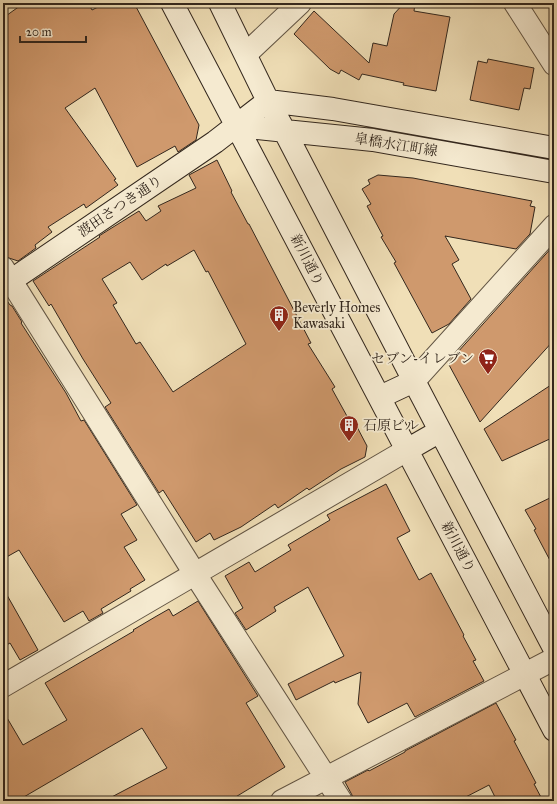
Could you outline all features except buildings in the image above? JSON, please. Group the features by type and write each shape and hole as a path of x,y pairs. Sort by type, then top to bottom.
{"street":[{"name":"新川通り","path":"172,3 554,730"},
{"path":"220,3 268,101 554,648"},
{"path":"246,54 300,3"},
{"path":"515,3 554,64"},
{"name":"渡田さつき通り","path":"6,278 215,142 268,101"},
{"name":"皐橋水江町線","path":"268,101 333,109 554,148"},
{"name":"皐橋水江町線","path":"237,126 373,140 554,172"},
{"path":"380,397 414,381 554,226"},
{"path":"6,278 194,574 342,801"},
{"path":"3,686 440,430"},
{"path":"282,801 554,659"}],"place":[{"name":"Beverly Homes Kawasaki","path":"279,332"},
{"name":"セブン-イレブン","path":"488,375"},
{"name":"石原ビル","path":"349,442"}]}
